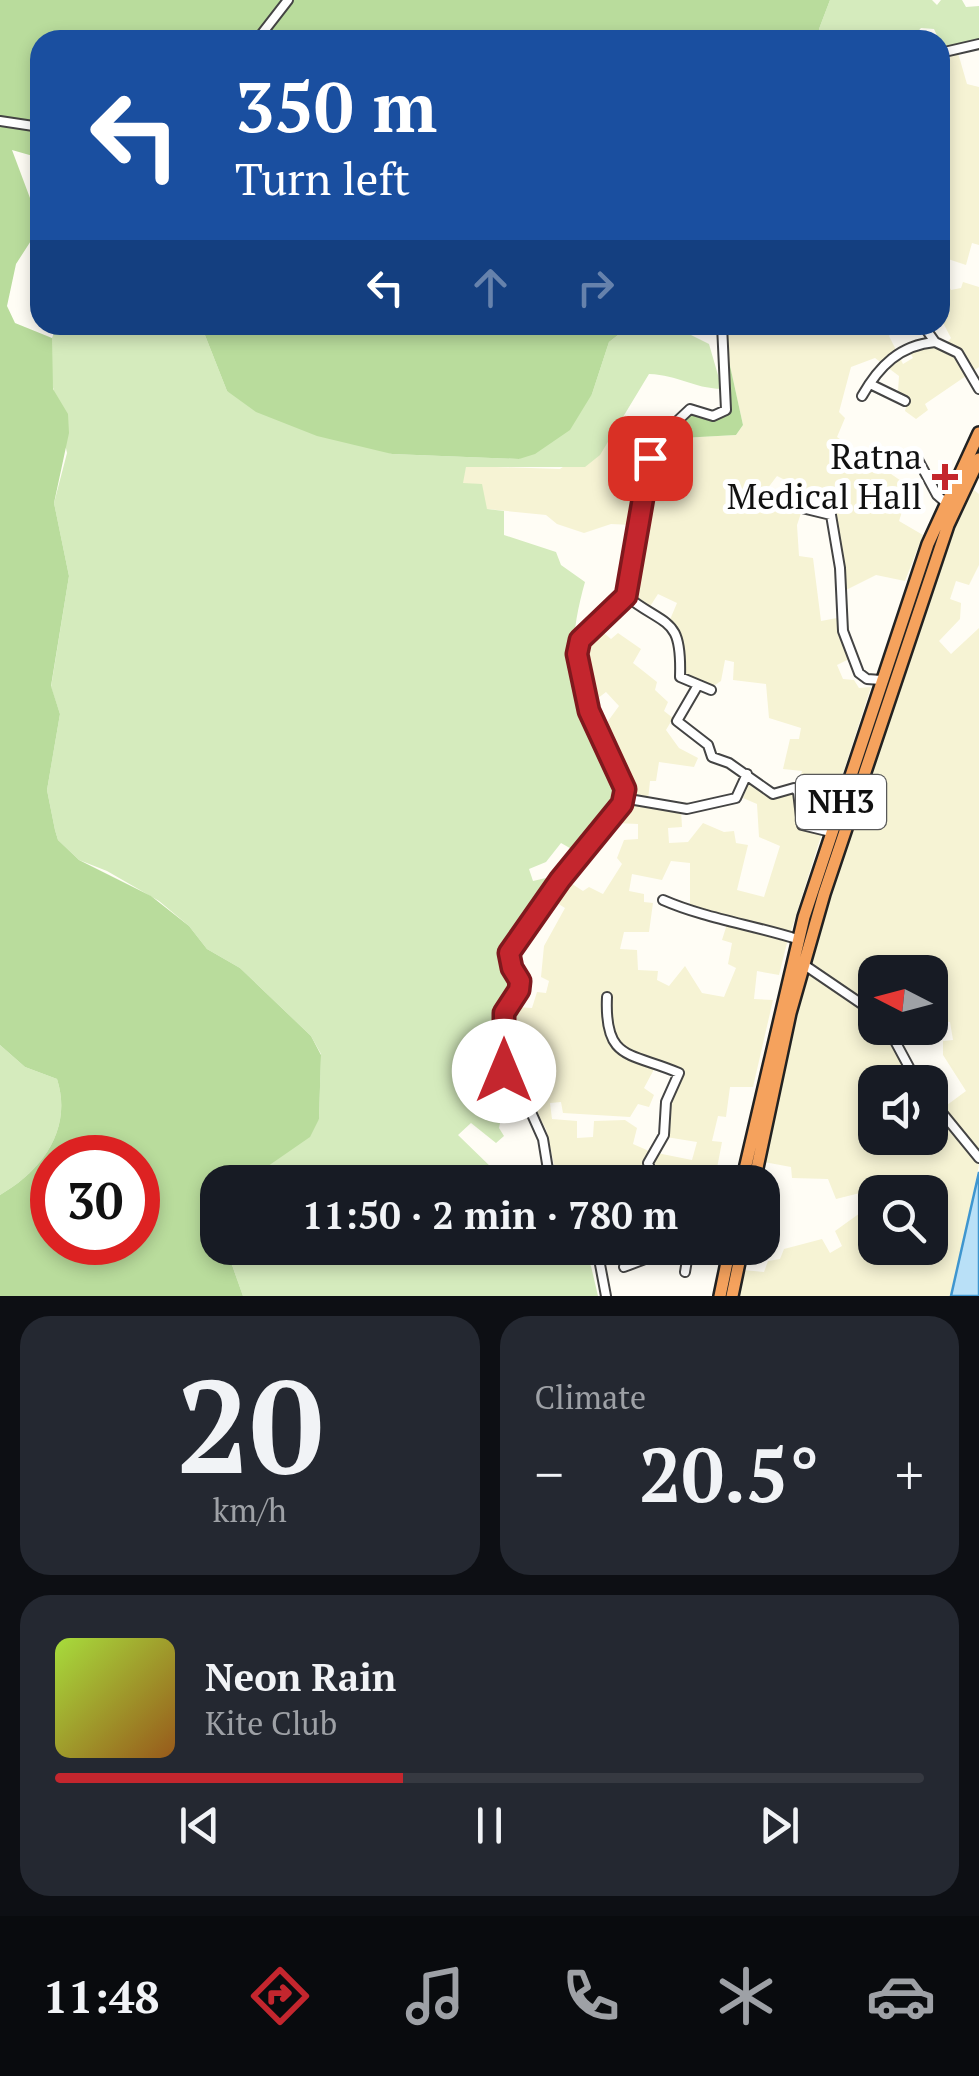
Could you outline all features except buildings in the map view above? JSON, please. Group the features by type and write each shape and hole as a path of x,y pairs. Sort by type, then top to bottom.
{"highway":[{"name":"NH3","path":"746,1165 798,940 831,832 945,502 979,434"},
{"path":"758,1165 802,964 920,604 956,506 979,459"},
{"path":"720,1296 726,1265"},
{"path":"732,1296 738,1265"}],"street":[{"path":"265,30 288,0"},
{"path":"950,51 979,44"},
{"path":"0,121 30,126"},
{"path":"547,1165 542,1139 526,1101 504,1071 504,1013 519,990 520,981 509,953 560,880 613,817 623,798 625,789 618,771 584,698 577,654 580,640 626,596 656,441 690,410 713,416 726,410 722,335"},
{"path":"930,335 935,342 958,353 979,390"},
{"path":"862,396 900,352 935,342"},
{"path":"870,384 904,401"},
{"path":"916,456 937,495 945,502"},
{"path":"773,502 831,515 840,568 843,632 859,673 867,679 881,680"},
{"path":"626,596 674,628 679,637 680,676 710,690"},
{"path":"698,686 676,721 708,745 712,757 747,774 774,794 794,788 798,792 802,825 831,832"},
{"path":"623,798 698,809 736,798 747,774"},
{"path":"663,900 680,910 720,916 798,940"},
{"path":"802,964 858,1001"},
{"path":"607,997 611,1042 622,1056 679,1073 666,1102 664,1135 648,1165"},
{"path":"948,1120 979,1158"},
{"path":"600,1265 606,1296"},
{"path":"624,1267 629,1265"},
{"path":"685,1272 686,1265"}],"shaded area":[{"path":"958,53 967,84 979,87 979,245 972,243 966,265 950,260 950,54"},
{"path":"963,282 979,287 979,367 973,371 961,349 946,344 951,338 950,288 961,288"},
{"path":"728,335 890,335 903,364 913,358 908,349 927,344 958,357 966,376 925,404 928,410 916,419 905,411 908,398 898,391 899,376 875,358 851,367 839,412 845,418 837,437 910,487 899,521 923,535 905,581 876,575 846,590 832,511 798,504 799,487 777,476 764,493 770,507 801,513 797,525 799,556 813,558 821,621 837,618 849,659 837,665 843,679 854,680 859,688 871,687 826,826 803,820 798,784 802,771 783,769 790,739 799,739 801,728 769,718 766,684 733,680 734,662 725,660 721,681 709,689 684,676 682,640 678,627 669,622 677,603 658,594 649,608 631,597 642,521 663,439 736,435 743,425"},
{"path":"625,415 653,432 632,525 611,524 584,533 557,524 546,515 487,509 462,483 466,466 560,469 618,428"},
{"path":"970,487 979,494 979,565 969,585 956,581 950,599 961,603 960,619 939,641 951,654 979,628 979,1151 948,1114 948,1104 966,1091 943,1055 943,1045 953,1040 948,1022 948,955 858,955 858,999 809,966 948,533"},
{"path":"598,628 611,639 618,633 641,649 633,663 657,682 655,690 668,702 664,711 673,718 666,730 679,748 698,758 694,767 659,762 656,781 650,781 648,800 627,797 626,783 603,728 619,706 606,692 589,705 579,651"},
{"path":"750,780 772,795 792,790 797,793 798,823 823,830 790,934 690,908 690,863 671,861 662,880 632,874 629,891 644,894 644,902 653,903 649,932 624,932 620,949 637,950 638,970 658,971 657,980 669,986 685,966 702,993 724,997 736,968 728,964 732,943 722,940 728,921 788,939 779,975 757,971 754,999 773,1000 753,1087 730,1087 726,1117 718,1116 712,1141 722,1142 718,1165 654,1165 657,1153 692,1160 697,1142 666,1137 670,1095 683,1071 659,1060 644,1088 654,1095 649,1107 638,1104 630,1117 563,1113 561,1102 550,1103 552,1119 577,1121 577,1138 593,1137 594,1121 625,1120 637,1128 633,1144 649,1151 647,1165 554,1165 546,1129 511,1071 510,1023 516,1007 532,1008 537,992 546,993 549,981 541,977 544,946 565,908 554,901 569,882 583,891 589,887 603,894 622,864 617,858 624,840 638,839 638,824 616,823 628,802 681,810 682,827 668,828 669,843 688,842 703,823 724,832 734,831 736,843 748,845 737,890 764,897 780,846 759,837 757,804 743,798"},
{"path":"808,970 858,1002 858,1045 896,1045 906,1065 858,1065 858,1155 948,1155 948,1126 979,1165 951,1296 738,1296 743,1270 764,1272 767,1265 780,1265 784,1249 822,1239 830,1253 842,1246 835,1231 858,1214 858,1265 948,1265 948,1175 858,1175 858,1194 836,1199 828,1179 792,1178 791,1167 764,1162"}],"green space":[{"path":"0,0 830,0 819,30 30,30 30,155 12,150 30,198 30,242 16,264 7,306 15,323 30,329 30,335 52,338 53,389 68,414 69,433 54,503 69,576 51,686 60,714 47,790 55,830 58,840 79,860 151,896 189,926 207,949 240,968 311,1036 321,1055 319,1119 310,1137 270,1165 200,1165 200,1265 232,1265 243,1296 0,1296 0,1195 30,1173 30,1265 160,1265 160,1135 55,1135 61,1115 57,1079 25,1067 0,1045"},
{"path":"830,0 932,0 937,5 941,0 962,0 966,7 979,6 979,39 950,46 950,30 819,29"},
{"path":"53,335 205,335 227,391 392,454 519,459 592,394 609,342 618,335 691,335 709,344 722,389 649,374 600,455 585,467 466,467 463,483 482,484 487,509 504,511 504,535 556,552 561,565 585,582 575,631 575,680 583,712 613,774 619,797 597,830 575,851 561,843 546,862 529,869 533,881 559,875 505,951 516,987 503,1016 502,1045 523,1103 501,1118 499,1128 504,1136 496,1143 471,1123 458,1135 489,1165 265,1165 319,1119 321,1054 311,1036 240,968 207,949 189,926 159,901 79,860 58,840 47,790 60,714 51,687 69,576 54,503 67,453 51,378"},
{"path":"205,335 618,335 609,342 592,394 570,430 535,454 519,459 392,454 317,436 256,412 227,391"},
{"path":"729,361 743,425 736,435 663,439 692,413 726,412"},
{"path":"0,1045 25,1067 57,1079 61,1115 55,1135 30,1135 30,1173 0,1195"},
{"path":"232,1265 590,1265 598,1296 243,1296"}],"water":[{"path":"979,1172 979,1296 951,1296"}],"place":[{"name":"Ratna Medical Hall","path":"945,477"}],"route":[{"path":"504,1071 504,1013 519,990 520,981 509,962 509,953 560,880 622,804 625,789 589,711 580,684 577,654 580,640 626,596 650,458"}]}
